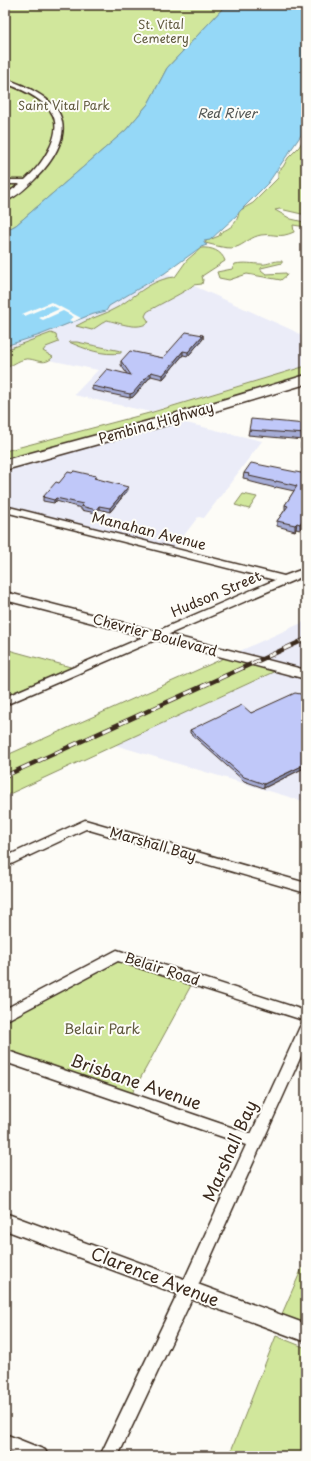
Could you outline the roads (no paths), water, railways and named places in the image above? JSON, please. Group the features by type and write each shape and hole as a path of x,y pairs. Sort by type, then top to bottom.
{"main road":[{"name":"Pembina Highway","path":"5,465 42,448 306,366"},
{"name":"Pembina Highway","path":"5,451 42,448 197,412 306,378"}],"street":[{"path":"5,80 26,90 48,106 56,115 59,124 56,142 48,160 28,182 5,198"},
{"path":"5,182 28,182"},
{"name":"Manahan Avenue","path":"5,509 286,580"},
{"name":"Hudson Street","path":"5,701 306,571"},
{"name":"Chevrier Boulevard","path":"5,596 306,675"},
{"name":"Marshall Bay","path":"5,862 85,824 306,888"},
{"name":"Belair Road","path":"5,1016 117,955 306,1016"},
{"name":"Marshall Bay","path":"109,1456 188,1290 306,1029"},
{"name":"Brisbane Avenue","path":"5,1056 255,1142"},
{"name":"Clarence Avenue","path":"5,1221 306,1333"},
{"path":"5,1442 39,1456"}],"water":[{"name":"Red River","path":"226,5 306,5 306,128 268,183 210,240 204,241 207,245 201,247 165,273 109,306 106,311 90,315 40,335 5,346 5,231 16,225 126,130 148,104 167,68"}],"railway":[{"path":"5,776 306,639"}],"park label":[{"name":"St. Vital Cemetery","path":"161,32"},
{"name":"Saint Vital Park","path":"64,106"},
{"name":"Belair Park","path":"102,1029"}]}
